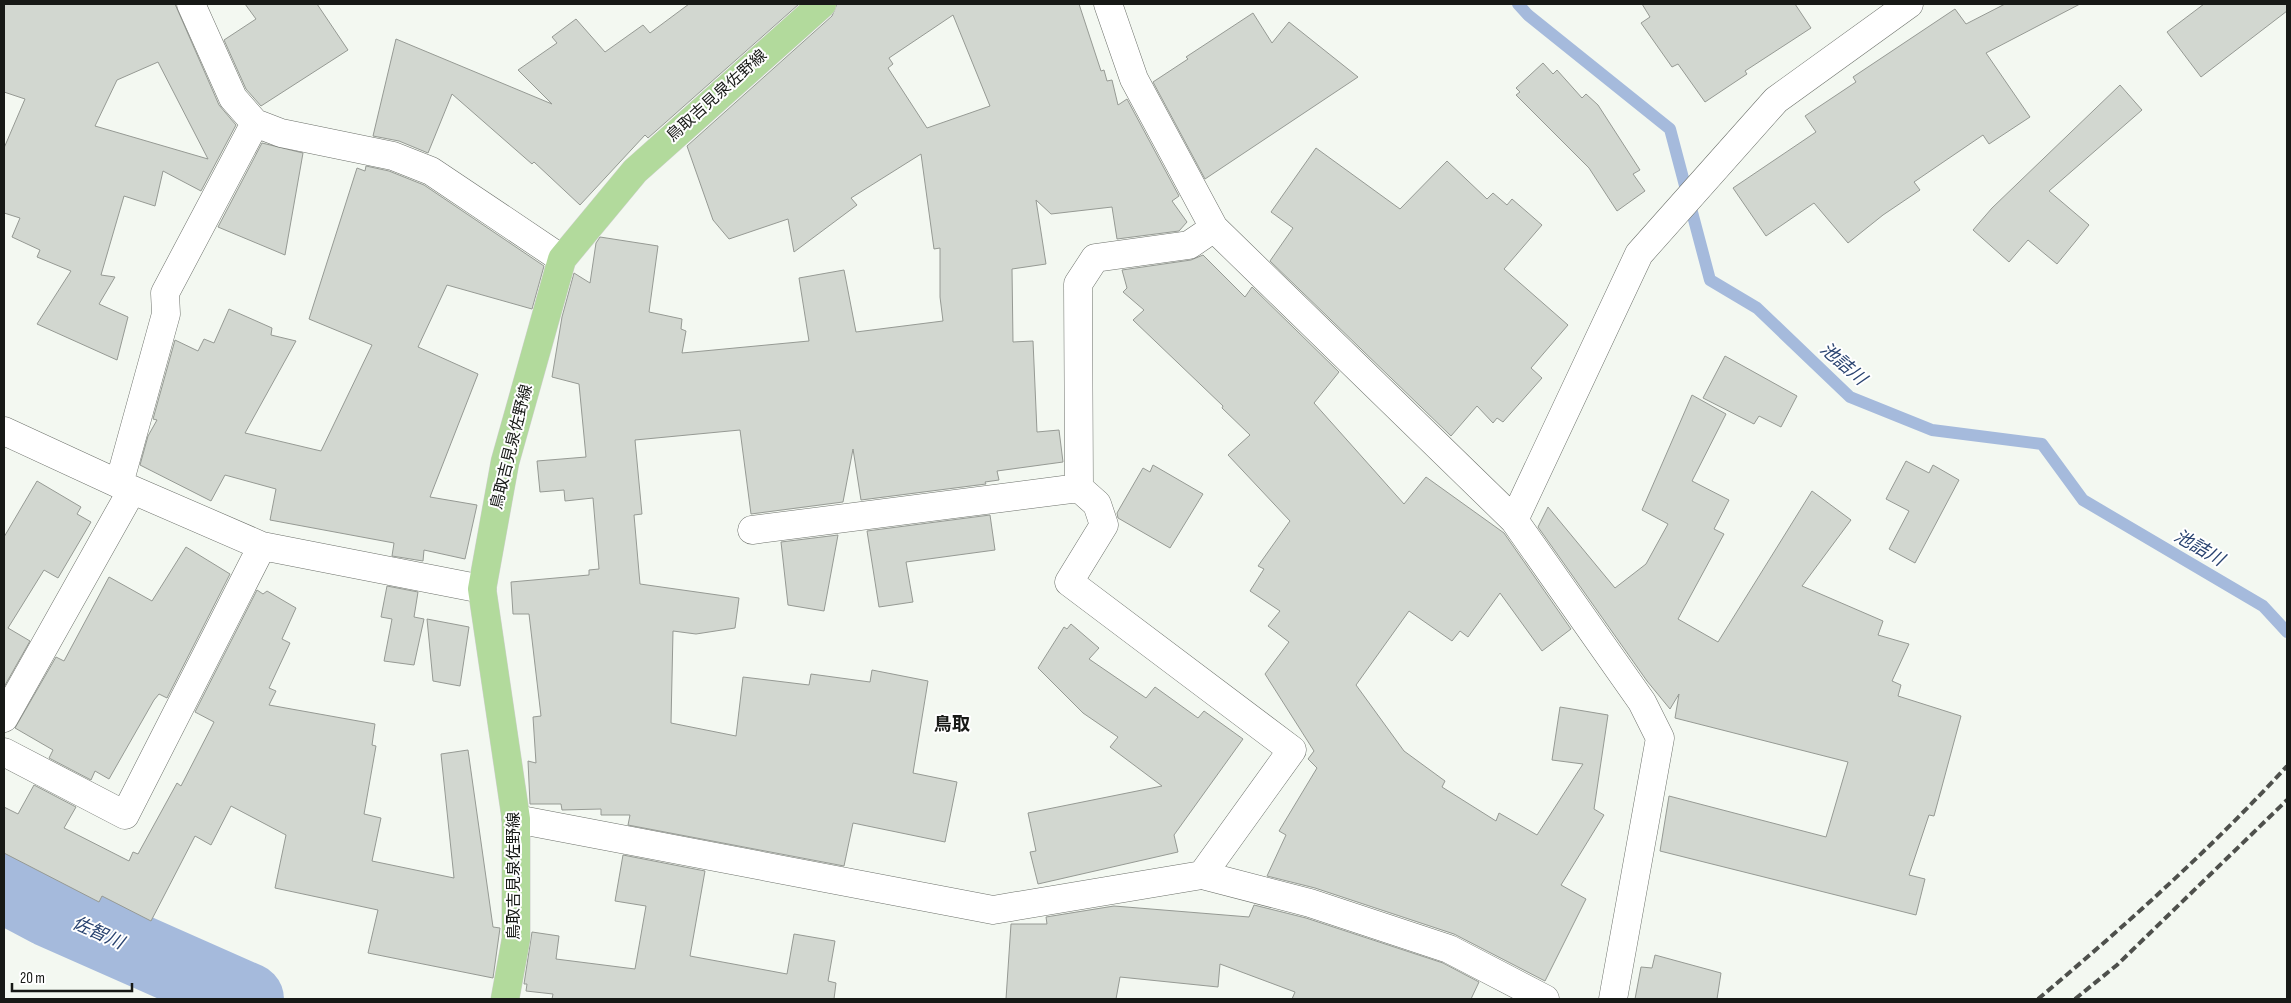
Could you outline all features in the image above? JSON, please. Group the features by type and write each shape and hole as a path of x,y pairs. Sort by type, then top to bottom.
{"main road":[{"name":"鳥取吉見泉佐野線","path":"505,999 516,939 516,820 482,589 505,462 562,259 635,171 822,4"}],"street":[{"path":"192,4 233,98 255,123 281,133 392,156 431,171 562,259"},
{"path":"1108,4 1134,79 1214,228 1514,520 1642,702 1660,738 1613,999"},
{"path":"1514,520 1639,254 1776,100 1909,4"},
{"path":"4,718 125,487 166,314 165,293 255,123"},
{"path":"1202,875 1292,750 1068,582 1104,525 1097,504 1079,488 1078,284 1095,258 1189,245 1214,228"},
{"path":"4,430 125,487 262,546 482,589"},
{"path":"752,530 1079,488"},
{"path":"4,752 125,815 262,546"},
{"path":"516,820 993,910 1202,875 1310,903 1448,949 1545,999"}],"building":[{"path":"4,4 175,4 219,105 236,125 201,191 163,171 155,206 124,196 101,275 115,277 99,304 128,317 117,360 37,324 71,271 37,257 40,250 12,237 20,218 4,213 4,148 25,99 4,92","holes":["158,62 208,159 95,126 117,80"]},
{"path":"245,4 317,4 348,50 261,106 246,89 224,40 256,19"},
{"path":"689,4 799,4 648,138 645,135 580,205 534,162 532,164 452,94 428,153 399,141 373,136 396,39 552,104 518,70 557,43 552,37 576,19 605,52 643,25 650,33"},
{"path":"837,4 1079,4 1101,71 1104,70 1107,81 1112,80 1118,105 1127,99 1179,196 1172,201 1187,222 1179,231 1117,239 1112,207 1051,214 1036,200 1046,264 1012,269 1013,342 1033,341 1037,432 1059,430 1063,462 997,471 999,480 985,482 986,484 861,500 853,449 843,502 751,514 740,430 635,440 642,514 634,515 640,584 739,598 735,628 696,634 673,631 671,723 736,736 743,677 809,685 811,674 870,682 872,670 928,681 913,773 957,782 945,842 853,823 844,866 628,825 630,815 601,815 601,809 562,810 561,804 530,804 528,761 536,763 533,717 541,716 529,614 513,614 511,582 589,575 589,570 599,569 593,498 565,501 564,490 540,492 537,461 586,457 579,384 552,377 562,317 574,273 590,283 596,243 600,237 658,246 649,312 682,319 681,329 686,331 682,353 809,341 799,278 844,270 856,332 943,321 940,297 940,248 934,249 921,154 851,198 857,205 794,252 788,219 729,239 713,220 687,146 832,16","holes":["953,15 990,106 927,128 888,68 893,64 889,58"]},
{"path":"1642,4 1795,4 1811,28 1745,71 1747,74 1705,102 1678,64 1672,67 1641,23 1650,17"},
{"path":"2005,4 2080,4 1986,53 2030,117 1989,144 1983,135 1914,182 1920,190 1883,215 1848,243 1814,203 1766,236 1733,188 1816,132 1805,116 1856,82 1853,77 1955,9 1966,24"},
{"path":"2204,4 2287,4 2287,11 2201,77 2167,32"},
{"path":"1253,13 1272,43 1289,22 1358,77 1205,179 1153,82 1188,59 1186,57"},
{"path":"1543,63 1553,74 1557,70 1582,98 1586,94 1598,105 1640,170 1633,174 1645,191 1617,211 1589,168 1516,95 1520,92 1516,88"},
{"path":"2120,85 2142,110 2049,191 2089,225 2057,264 2028,240 2009,262 1973,230 1992,208"},
{"path":"262,143 303,153 285,255 218,227"},
{"path":"1316,148 1400,209 1447,161 1487,199 1493,193 1507,205 1512,199 1542,225 1504,269 1568,325 1531,368 1542,378 1503,422 1497,418 1493,423 1477,406 1451,436 1270,261 1293,228 1271,212"},
{"path":"366,166 389,171 424,185 544,266 532,309 447,285 418,347 478,374 430,497 477,505 465,559 424,550 423,561 392,556 394,543 270,520 276,489 225,475 211,501 140,465 148,436 157,420 153,419 175,340 198,351 204,339 214,343 229,309 272,328 271,335 296,341 245,433 321,451 372,345 309,319 357,168 365,171"},
{"path":"1203,255 1245,297 1252,287 1339,372 1314,403 1404,504 1426,477 1504,533 1571,629 1542,651 1500,593 1468,637 1460,631 1452,641 1409,611 1356,685 1404,751 1445,781 1442,787 1496,821 1499,813 1537,835 1583,764 1552,760 1560,707 1608,715 1594,809 1604,815 1561,885 1586,899 1545,981 1454,934 1315,888 1267,876 1286,835 1279,831 1317,768 1308,759 1314,751 1265,674 1289,642 1268,626 1280,611 1250,591 1264,569 1258,566 1290,521 1228,455 1250,435 1222,408 1223,406 1133,320 1144,310 1123,292 1127,288 1122,270 1191,260"},
{"path":"1725,356 1797,396 1781,427 1759,416 1754,424 1703,398"},
{"path":"1692,395 1726,414 1692,481 1729,500 1714,529 1724,534 1678,619 1718,642 1812,491 1851,520 1802,586 1883,621 1878,635 1909,644 1892,681 1901,685 1898,696 1961,716 1934,816 1929,815 1909,875 1925,879 1916,915 1660,851 1669,796 1826,837 1848,762 1675,718 1679,694 1670,709 1647,681 1538,527 1548,507 1615,588 1646,564 1668,524 1642,510"},
{"path":"1906,461 1929,473 1933,465 1959,480 1915,563 1889,549 1909,511 1886,499"},
{"path":"1153,465 1203,494 1170,548 1118,518 1117,513 1143,468 1150,472"},
{"path":"37,481 81,507 77,514 91,522 58,578 44,570 8,628 30,641 4,687 4,537"},
{"path":"990,515 995,550 906,562 913,602 879,607 867,531"},
{"path":"838,535 824,611 788,605 781,542"},
{"path":"186,547 230,574 167,698 159,694 154,700 109,779 95,771 91,780 49,758 53,750 15,728 56,657 64,661 109,577 152,601"},
{"path":"387,586 418,592 414,617 424,619 414,665 384,661 392,619 381,617"},
{"path":"257,590 263,594 267,591 296,608 282,639 290,643 269,688 276,691 269,705 375,724 372,745 376,746 364,814 381,818 372,861 454,878 441,754 468,750 493,927 500,928 493,978 368,953 378,910 275,888 286,835 231,806 211,845 195,836 151,921 102,896 99,902 4,853 4,807 18,814 34,785 76,807 64,828 129,861 133,852 138,854 177,783 181,786 214,722 195,712"},
{"path":"427,619 469,627 460,686 433,681"},
{"path":"1071,624 1099,648 1089,659 1146,698 1155,687 1198,718 1204,711 1243,739 1174,835 1178,852 1038,884 1030,852 1036,851 1028,813 1162,786 1110,747 1118,737 1083,713 1038,668 1064,627 1067,629"},
{"path":"623,855 705,871 690,956 787,974 794,934 835,941 828,981 836,983 834,999 552,999 553,994 526,991 527,984 524,984 532,932 559,936 556,959 635,969 646,906 615,901"},
{"path":"1254,905 1306,918 1443,963 1479,982 1471,999 1292,999 1295,992 1220,964 1218,987 1120,977 1116,999 1006,999 1011,924 1047,924 1046,917 1114,906 1249,917"},
{"path":"1655,955 1721,973 1717,999 1635,999 1641,967 1652,968"}],"waterway":[{"name":"池詰川","path":"1518,4 1528,15 1670,129 1710,280 1757,308 1850,397 1932,430 2042,444 2083,500 2263,606 2287,632"},
{"name":"佐智川","path":"4,887 49,911 248,999"}],"railway":[{"path":"2038,999 2103,944 2198,857 2287,766"},
{"path":"2075,999 2117,965 2287,800"}],"district":[{"name":"鳥取","path":"952,724"}]}
